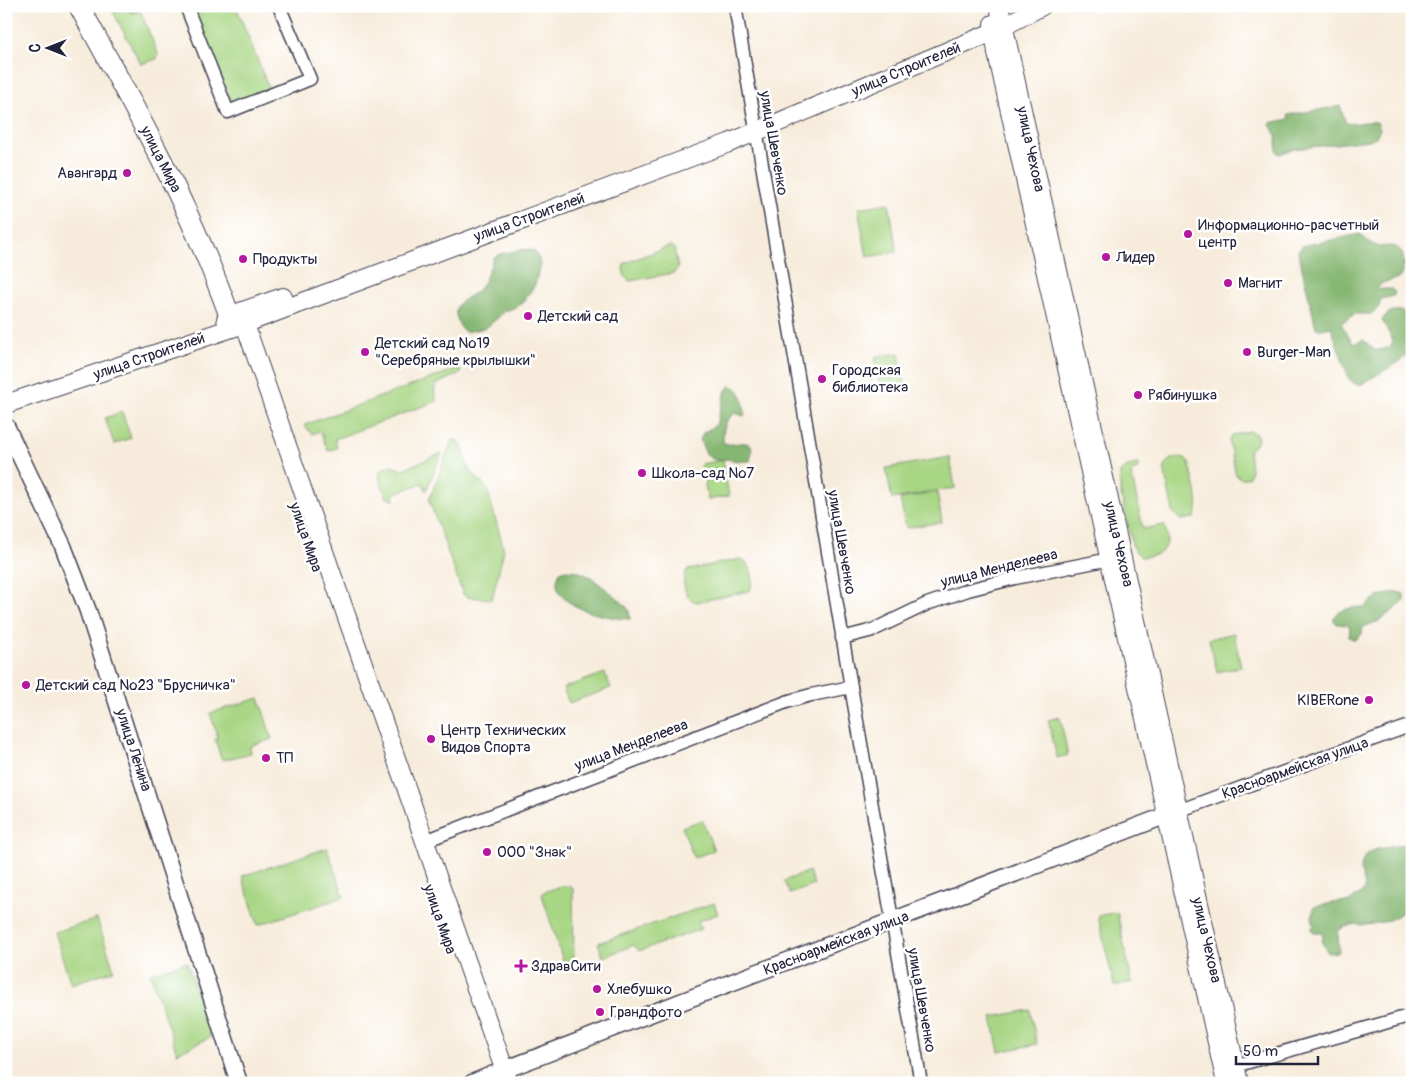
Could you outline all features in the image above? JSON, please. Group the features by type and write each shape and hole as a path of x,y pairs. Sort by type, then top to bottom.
{"main road":[{"name":"улица Мира","path":"79,6 176,186 237,320"},
{"name":"улица Мира","path":"93,6 170,148 221,258 237,320 501,1077"},
{"name":"улица Строителей","path":"6,404 755,127 997,18 1028,6"},
{"name":"улица Строителей","path":"997,18 1042,6"},
{"name":"улица Чехова","path":"997,18 1172,813 1226,1083"},
{"name":"улица Строителей","path":"6,395 237,320"},
{"name":"улица Чехова","path":"1172,813 1237,1074"},
{"path":"1226,1083 1237,1074"}],"street":[{"path":"186,6 228,112 310,79 279,6"},
{"name":"улица Шевченко","path":"735,6 842,638 921,1083"},
{"name":"улица Ленина","path":"6,426 63,546 87,606 239,1083"},
{"name":"улица Менделеева","path":"842,638 873,630 927,604 968,590 1015,578 1116,558"},
{"name":"улица Менделеева","path":"420,843 789,701 816,693 851,687"},
{"name":"Красноармейская улица","path":"472,1083 501,1077 1172,813 1412,726"},
{"path":"1237,1074 1412,1015"}],"green space":[{"path":"109,6 139,6 140,10 134,13 124,8 113,12"},
{"path":"193,6 236,6 269,89 232,104"},
{"path":"124,8 133,13 140,10 158,54 157,59 141,64 113,12"},
{"path":"1340,106 1346,123 1377,122 1380,129 1376,137 1369,140 1295,149 1279,154 1277,152 1276,135 1269,123 1289,119 1288,115"},
{"path":"889,203 897,252 867,257 858,208"},
{"path":"1360,234 1376,246 1397,247 1403,258 1403,272 1402,276 1378,286 1381,289 1391,289 1395,292 1394,296 1381,299 1379,307 1371,314 1355,314 1341,323 1353,344 1363,340 1374,349 1379,350 1390,347 1393,341 1382,320 1391,312 1401,311 1408,318 1410,324 1412,348 1399,362 1360,385 1355,384 1349,379 1331,327 1316,328 1298,251 1302,246"},
{"path":"670,246 674,248 678,268 674,273 630,281 626,278 623,271 625,263"},
{"path":"526,249 534,251 539,259 540,266 535,285 522,303 505,311 485,328 465,332 457,320 457,306 480,287 493,258 500,254"},
{"path":"899,353 905,386 881,390 875,357"},
{"path":"459,368 461,373 437,384 434,390 437,401 335,439 337,448 328,451 320,431 312,434 304,425"},
{"path":"730,386 740,393 745,413 744,416 735,413 728,419 724,429 723,442 726,444 747,443 751,445 750,461 710,458 700,440 703,433 716,425 726,390"},
{"path":"122,412 131,438 114,444 105,418"},
{"path":"1249,431 1255,433 1258,437 1257,443 1249,450 1251,470 1249,477 1242,479 1236,475 1229,441 1233,435"},
{"path":"454,440 458,441 462,446 469,470 487,488 504,550 492,599 467,597 463,594 429,500"},
{"path":"442,453 426,491 423,483 393,494 395,500 387,498 379,477 381,469 392,465 401,470"},
{"path":"950,457 955,488 892,499 886,468"},
{"path":"1179,457 1189,462 1197,499 1194,518 1180,520 1173,512 1164,468 1169,460"},
{"path":"723,460 729,496 708,500 701,464"},
{"path":"1138,464 1139,468 1131,472 1143,529 1164,525 1167,539 1164,549 1160,552 1155,555 1141,557 1135,551 1132,544 1120,490 1120,472 1131,465"},
{"path":"937,492 942,522 906,528 900,499"},
{"path":"740,559 747,564 752,573 752,583 749,591 698,602 687,595 684,579 687,570"},
{"path":"566,570 577,571 591,577 624,604 629,610 630,619 593,613 568,602 560,594 557,584 560,572"},
{"path":"1397,592 1404,594 1404,602 1379,621 1363,627 1362,634 1355,640 1349,637 1350,628 1348,625 1337,624 1334,621 1334,617 1344,610 1365,607 1376,598"},
{"path":"1234,633 1241,667 1217,672 1209,639"},
{"path":"605,673 611,688 569,703 563,688"},
{"path":"259,698 272,739 250,746 251,753 223,760 215,739 218,738 210,713"},
{"path":"1060,717 1068,755 1057,758 1048,720"},
{"path":"702,820 714,850 694,858 682,827"},
{"path":"1412,841 1412,880 1406,884 1410,896 1405,908 1390,920 1364,925 1351,925 1340,929 1338,933 1339,952 1328,953 1322,943 1322,933 1314,933 1312,930 1314,926 1312,917 1314,907 1337,902 1349,902 1364,891 1361,871 1364,858 1368,854 1378,849 1398,846"},
{"path":"327,848 344,897 258,925 242,876"},
{"path":"809,871 814,885 790,894 784,881"},
{"path":"561,886 572,887 573,889 574,962 570,965 563,961 542,895 544,892"},
{"path":"714,903 718,914 698,921 701,929 639,951 634,945 603,957 598,943"},
{"path":"1117,912 1132,982 1114,986 1098,916"},
{"path":"97,919 114,970 71,984 54,932"},
{"path":"187,962 211,1037 177,1053 150,973"},
{"path":"1030,1010 1037,1044 999,1052 992,1017"}],"place":[{"name":"Авангард","path":"127,173"},
{"name":"Информационно-расчетный центр","path":"1188,234"},
{"name":"Лидер","path":"1106,257"},
{"name":"Продукты","path":"243,259"},
{"name":"Магнит","path":"1228,283"},
{"name":"Детский сад","path":"528,316"},
{"name":"Детский сад №19 \"Серебряные крылышки\"","path":"365,352"},
{"name":"Burger-Man","path":"1247,352"},
{"name":"Городская библиотека","path":"822,379"},
{"name":"Рябинушка","path":"1138,395"},
{"name":"Школа-сад №7","path":"642,473"},
{"name":"Детский сад №23 \"Брусничка\"","path":"26,685"},
{"name":"KIBERone","path":"1369,700"},
{"name":"Центр Технических Видов Спорта","path":"431,739"},
{"name":"ТП","path":"266,758"},
{"name":"ООО \"Знак\"","path":"487,852"},
{"name":"ЗдравСити","path":"521,966"},
{"name":"Хлебушко","path":"597,989"},
{"name":"Грандфото","path":"600,1012"}]}
